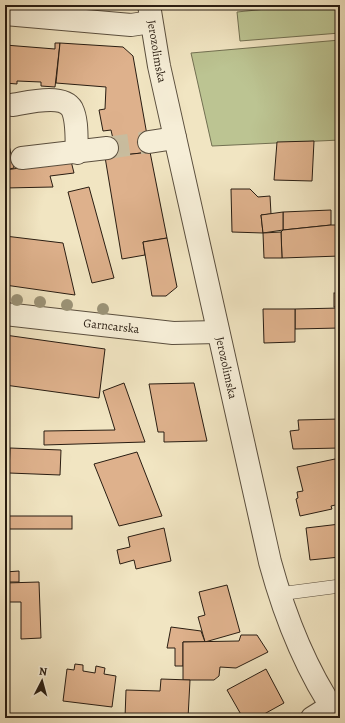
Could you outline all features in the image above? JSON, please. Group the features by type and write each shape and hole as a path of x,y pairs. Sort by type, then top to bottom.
{"street":[{"path":"5,14 131,25 150,14"},
{"name":"Jerozolimska","path":"150,14 175,138 254,498 279,594 300,650 335,712"},
{"path":"12,105 53,100 66,103 71,108 74,115 77,153"},
{"path":"149,142 175,138"},
{"path":"22,158 77,153 107,148"},
{"name":"Garncarska","path":"5,314 173,333 218,332"},
{"path":"312,718 335,712"}],"lane":[{"path":"279,594 340,586"}],"green space":[{"path":"305,5 340,5 340,33 240,41 237,12"},
{"path":"340,40 340,140 212,146 191,53"}],"building":[{"path":"55,43 60,43 55,87 41,86 41,82 17,81 17,84 5,83 5,45 55,49"},
{"path":"60,43 123,47 133,56 150,152 108,157 105,140 113,139 111,130 103,131 99,110 105,109 106,87 56,83"},
{"path":"5,127 14,168 5,170"},
{"path":"314,141 312,181 274,180 277,142"},
{"path":"150,152 167,238 143,242 145,255 122,259 105,157"},
{"path":"71,161 74,173 50,176 53,187 5,188 5,170"},
{"path":"89,187 114,278 92,283 68,192"},
{"path":"231,189 250,189 258,197 270,196 271,214 261,215 263,233 232,232"},
{"path":"331,210 331,225 283,230 283,212"},
{"path":"283,212 283,230 263,233 261,215"},
{"path":"340,225 340,256 282,258 281,232 283,230"},
{"path":"281,232 282,258 264,258 263,233"},
{"path":"5,236 63,243 75,295 5,285"},
{"path":"167,238 177,287 166,296 152,296 143,242"},
{"path":"334,293 340,293 340,307 334,307"},
{"path":"340,308 340,328 295,329 295,309"},
{"path":"263,309 295,309 295,342 264,343"},
{"path":"5,335 105,349 99,398 5,385"},
{"path":"124,383 145,442 44,445 44,431 115,430 103,391"},
{"path":"194,383 207,441 164,442 164,432 158,432 149,384"},
{"path":"340,419 340,448 293,449 290,431 299,430 298,420"},
{"path":"5,448 10,448 9,476 5,476"},
{"path":"10,448 61,450 60,475 9,473"},
{"path":"137,452 162,516 119,526 94,464"},
{"path":"335,459 340,475 340,504 331,506 332,509 300,516 296,499 298,498 297,492 303,491 297,467"},
{"path":"5,516 72,516 72,529 5,529"},
{"path":"340,524 340,557 310,560 306,528"},
{"path":"164,528 171,561 136,569 134,560 120,564 117,550 130,547 128,537"},
{"path":"19,571 19,582 5,582 5,572"},
{"path":"39,582 41,638 21,639 21,602 5,602 5,583"},
{"path":"227,585 240,632 205,642 198,617 205,615 199,592"},
{"path":"171,627 201,631 205,642 183,642 183,666 175,666 175,648 167,648"},
{"path":"241,635 257,635 268,652 236,668 220,667 219,676 214,680 183,680 183,642 239,641"},
{"path":"75,664 83,665 83,671 95,673 96,666 105,668 104,674 116,676 112,707 63,701 67,669 74,670"},
{"path":"266,669 284,703 257,718 243,718 227,690"},
{"path":"161,679 190,680 188,718 125,718 126,690 160,691"}],"tunnel":[{"path":"107,148 149,142"}]}
